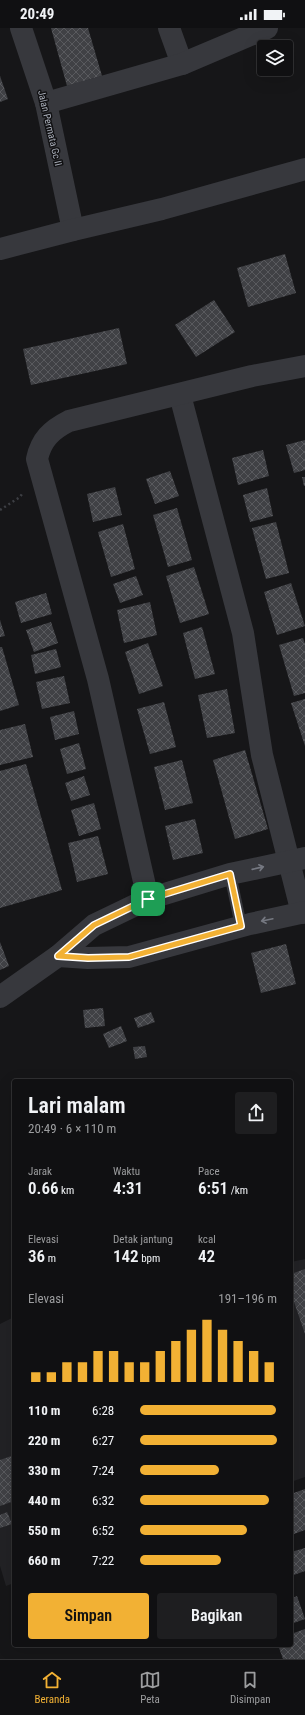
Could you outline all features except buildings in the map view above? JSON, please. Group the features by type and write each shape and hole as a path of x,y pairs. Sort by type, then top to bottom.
{"street":[{"name":"Jalan Permata Gc II","path":"21,28 46,103 73,230"},
{"path":"169,28 182,64"},
{"path":"46,103 182,64 267,28"},
{"path":"0,249 170,207 305,169"},
{"path":"148,899 98,679 37,459 40,447 46,438 58,426 69,421 252,376 305,366"},
{"path":"58,956 88,958 129,957 241,926 304,912 297,859 262,755 243,633 180,394"},
{"path":"0,996 58,956 94,925 148,899 230,874 297,859"}],"lane":[{"path":"230,874 241,926"}],"shaded area":[{"path":"305,1259 305,1477 293,1481 293,1262"},
{"path":"12,1318 12,1584 6,1586 0,1566 0,1324"}],"route":[{"path":"230,874 241,926 129,957 88,958 58,956 94,925 148,899 230,874"}]}
